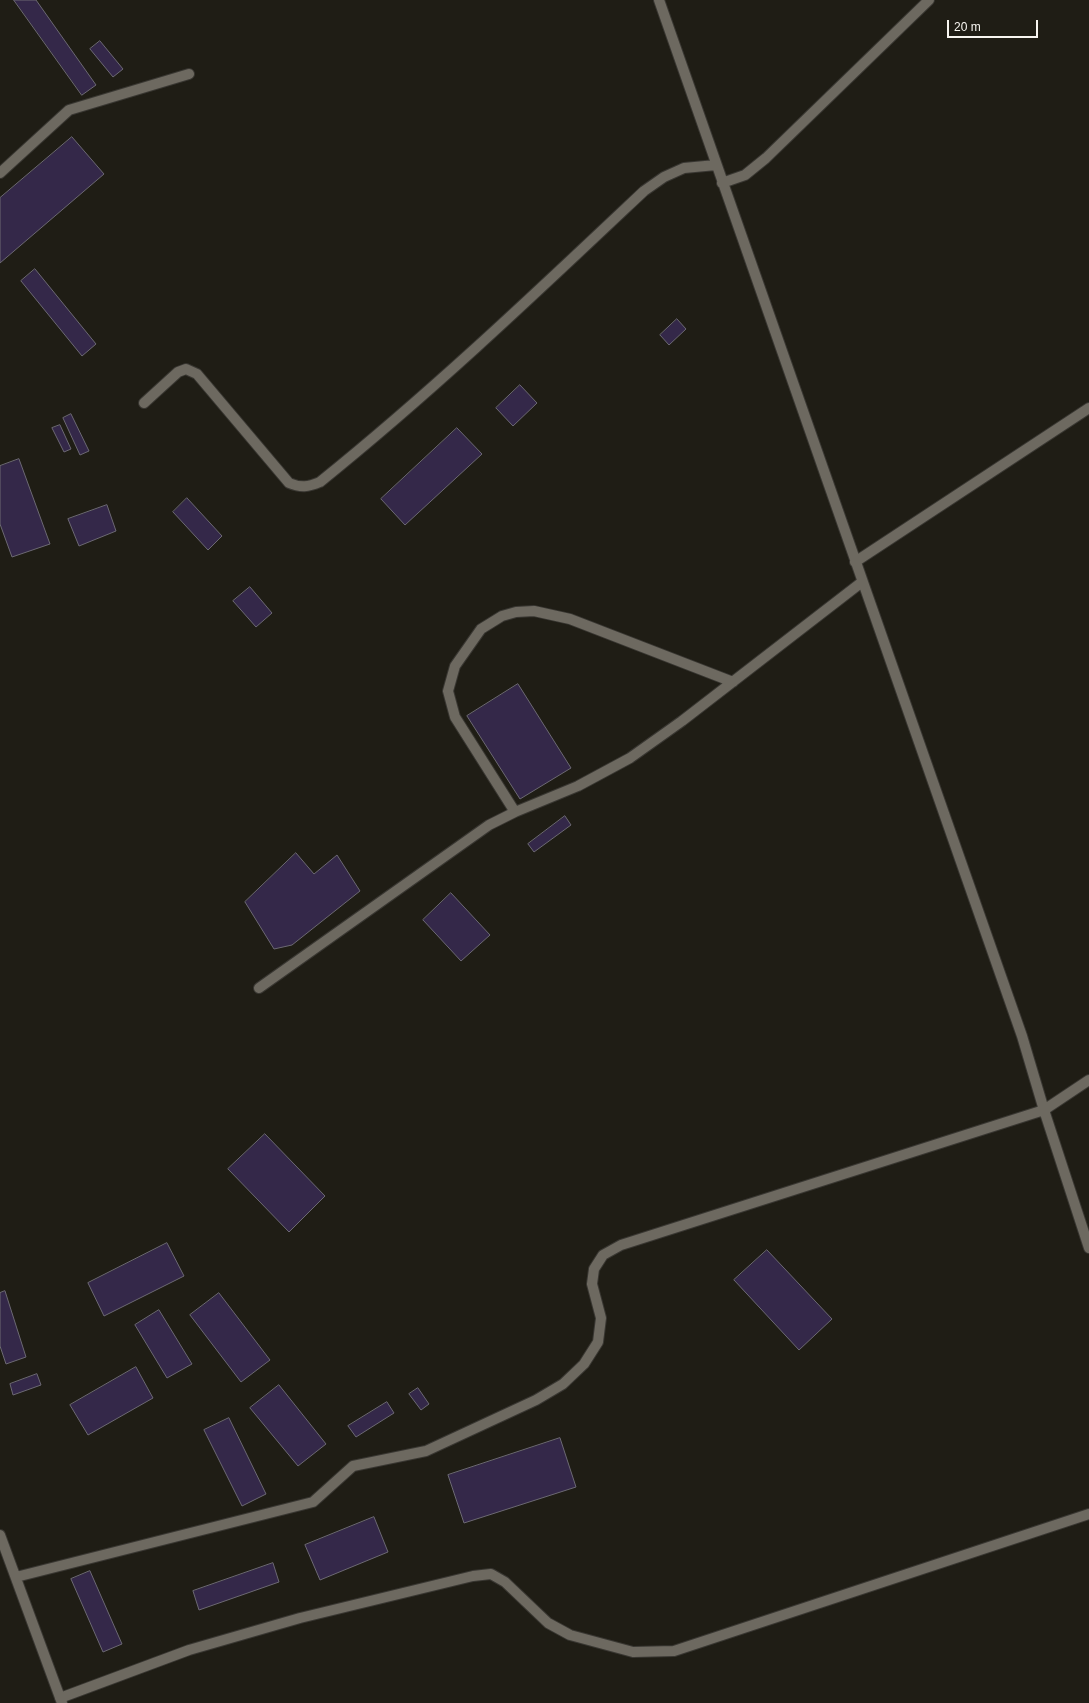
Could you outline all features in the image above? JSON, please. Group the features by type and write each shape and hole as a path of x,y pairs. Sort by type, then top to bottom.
{"street":[{"path":"659,0 1022,1036 1044,1110 1089,1248"},
{"path":"722,183 744,174 766,158 929,0"},
{"path":"0,174 69,110 190,74"},
{"path":"144,403 178,372 186,369 197,374 289,483 298,487 308,487 320,482 414,405 644,191 664,177 684,168 716,164"},
{"path":"855,562 1089,408"},
{"path":"259,988 489,825 515,812 578,786 630,758 682,721 862,582"},
{"path":"515,812 455,717 448,691 455,666 472,641 481,629 502,616 516,612 534,611 570,619 733,682"},
{"path":"16,1578 313,1502 353,1466 426,1451 536,1400 563,1384 584,1364 598,1342 601,1318 592,1284 594,1269 603,1254 621,1245 1044,1110 1089,1080"},
{"path":"0,1535 61,1701 189,1650 300,1618 473,1576 491,1574 506,1582 548,1623 570,1635 633,1652 674,1651 1089,1514"}],"building":[{"path":"14,0 36,0 96,85 82,95"},
{"path":"100,41 123,69 113,77 90,49"},
{"path":"72,137 104,174 0,263 0,198"},
{"path":"35,269 96,344 82,356 21,281"},
{"path":"677,319 686,329 669,345 660,335"},
{"path":"520,385 537,403 513,426 496,408"},
{"path":"71,414 89,451 80,455 63,418"},
{"path":"60,425 71,449 64,452 52,428"},
{"path":"457,428 482,454 405,525 381,499"},
{"path":"19,459 50,544 12,557 0,524 0,466"},
{"path":"187,498 222,536 208,550 173,512"},
{"path":"107,505 116,531 79,546 68,519"},
{"path":"250,587 272,613 256,627 233,601"},
{"path":"518,684 571,768 520,799 467,716"},
{"path":"565,816 571,825 534,852 528,844"},
{"path":"296,853 314,874 337,855 360,891 292,945 274,949 245,902"},
{"path":"451,893 490,935 461,961 423,920"},
{"path":"265,1134 325,1196 289,1232 228,1169"},
{"path":"167,1243 184,1276 104,1316 88,1283"},
{"path":"767,1250 832,1319 799,1350 734,1280"},
{"path":"5,1291 26,1357 6,1364 0,1346 0,1293"},
{"path":"219,1293 270,1360 241,1382 190,1315"},
{"path":"159,1310 192,1364 167,1378 135,1325"},
{"path":"136,1367 153,1398 88,1435 70,1405"},
{"path":"37,1374 41,1385 13,1395 10,1384"},
{"path":"279,1385 326,1444 298,1466 250,1408"},
{"path":"418,1388 429,1404 421,1410 409,1394"},
{"path":"387,1402 394,1413 356,1437 348,1426"},
{"path":"229,1418 266,1494 242,1506 204,1430"},
{"path":"560,1438 576,1487 464,1523 448,1475"},
{"path":"374,1517 388,1552 320,1580 305,1545"},
{"path":"273,1563 279,1582 199,1610 193,1591"},
{"path":"90,1571 122,1644 103,1652 71,1579"}]}
